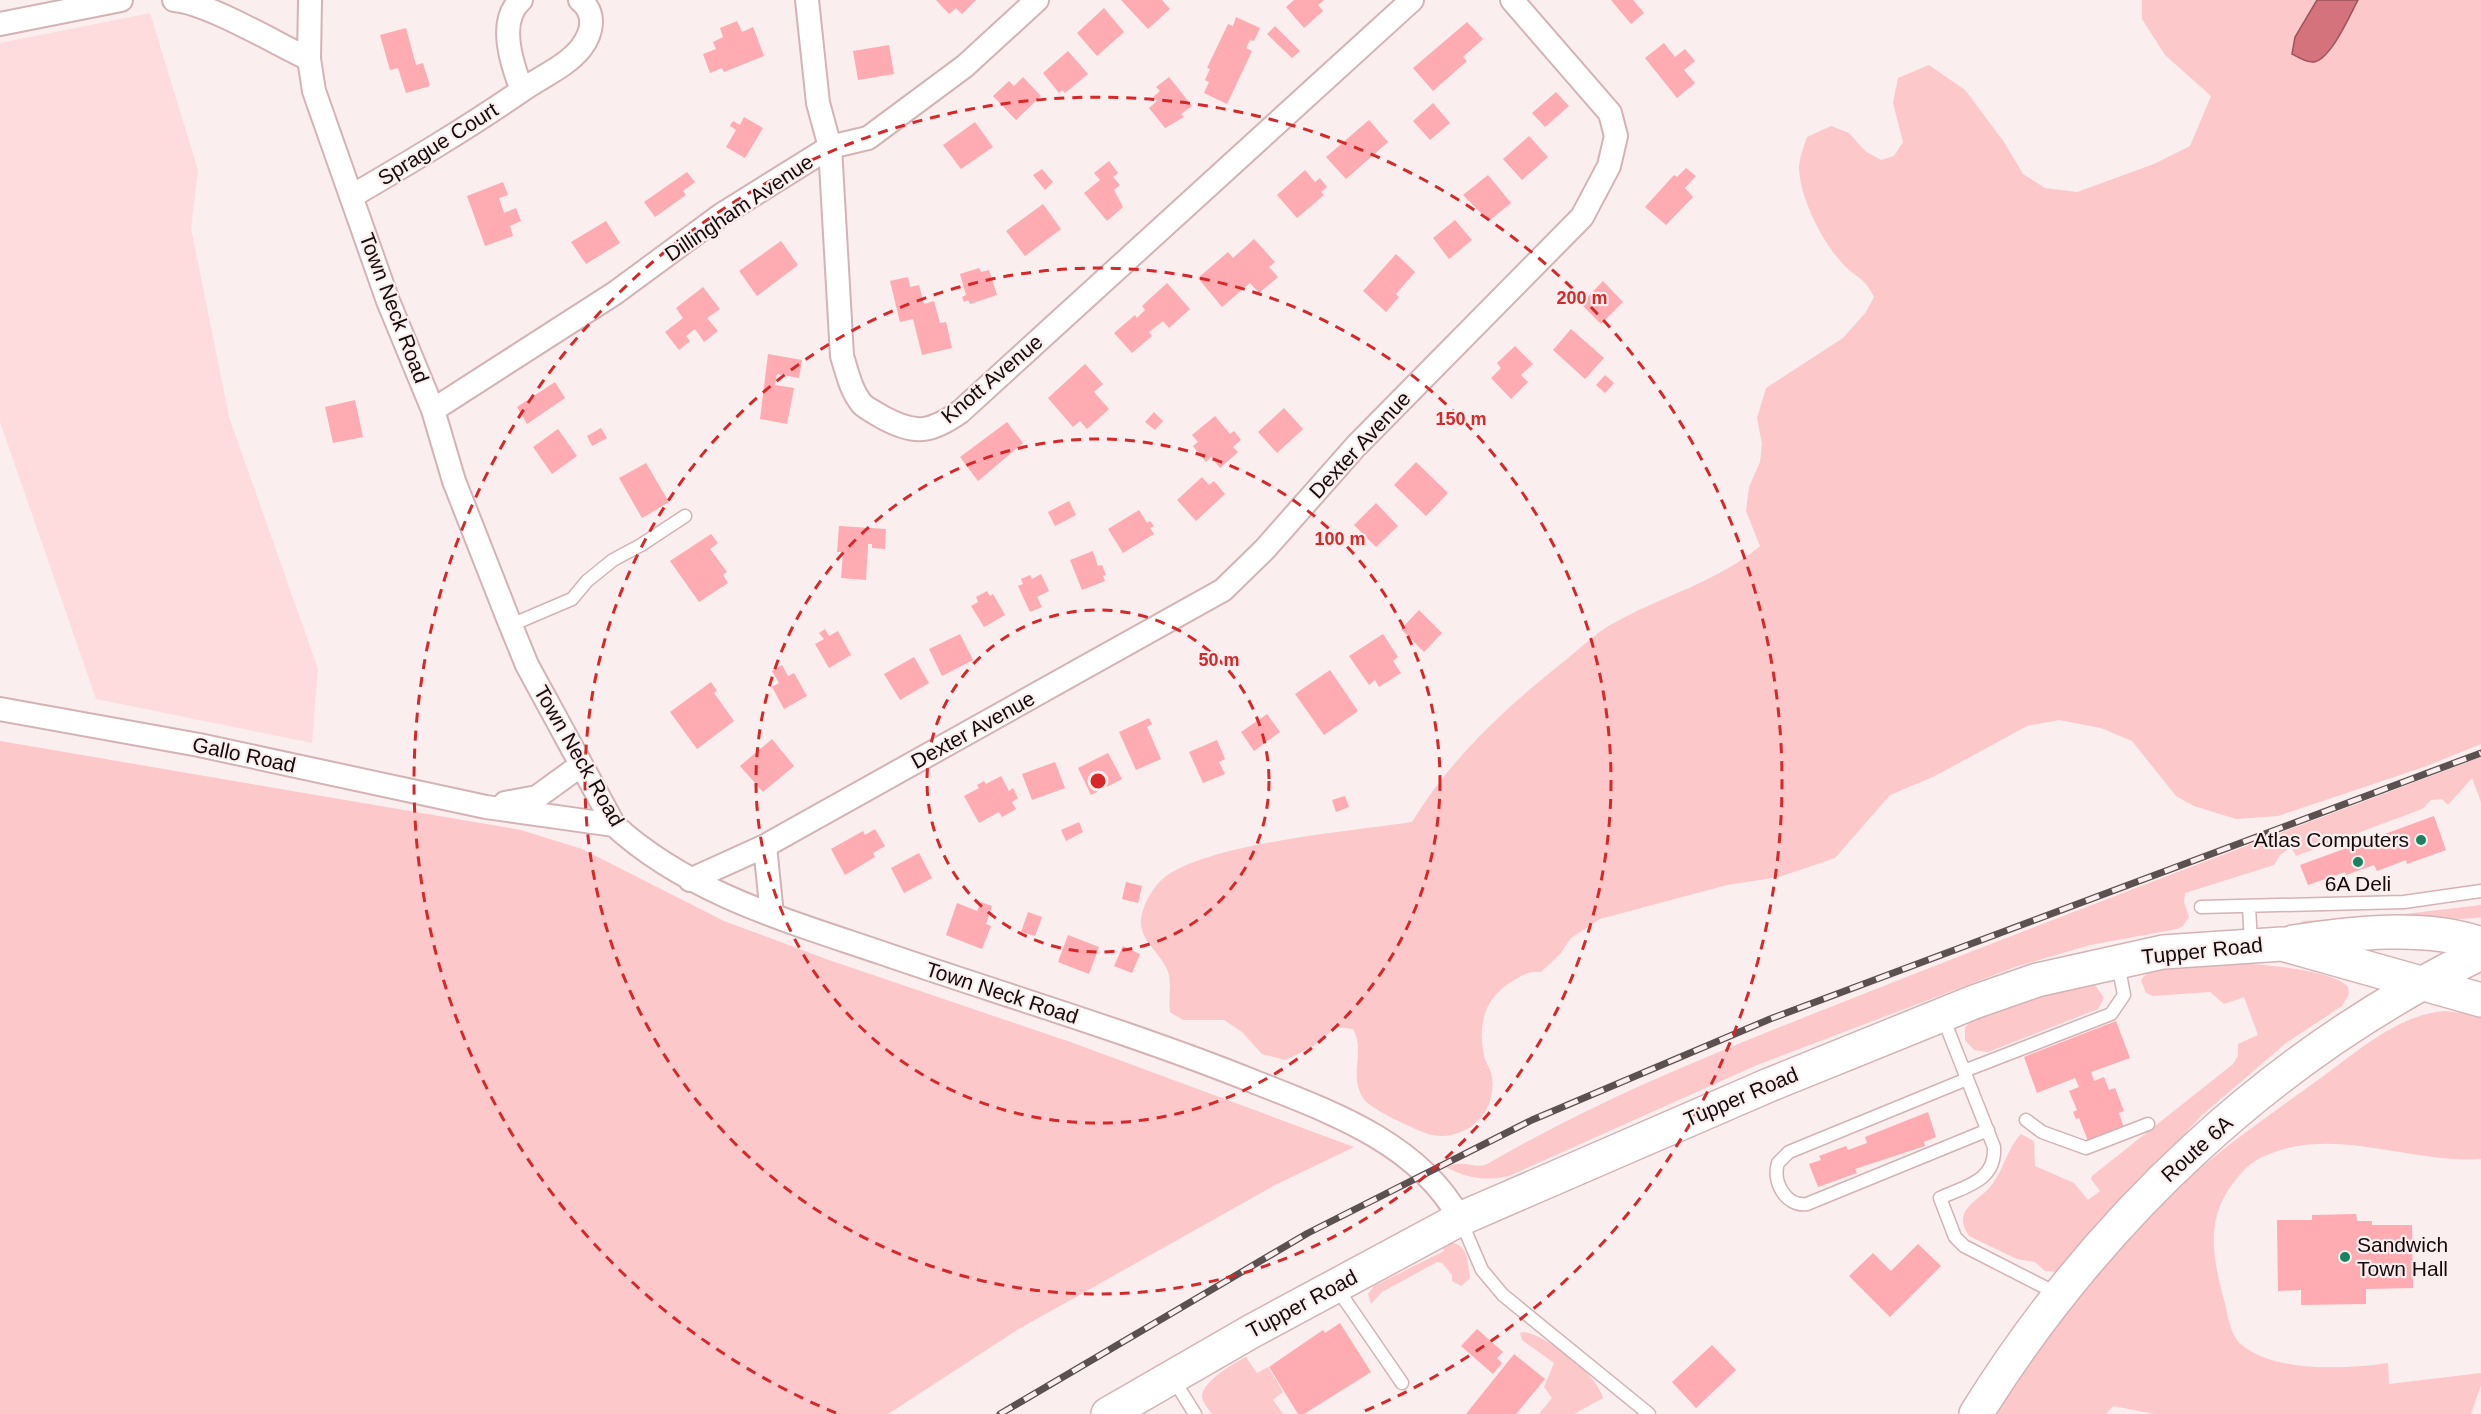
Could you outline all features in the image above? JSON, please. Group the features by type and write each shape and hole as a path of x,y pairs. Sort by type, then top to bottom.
{"main road":[{"path":"2267,944 2337,935 2435,934 2481,944"},
{"name":"Tupper Road","path":"1108,1414 1460,1219 1769,1084 2001,991 2117,960 2185,949 2267,944 2419,984 2447,988 2481,1000"},
{"name":"Route 6A","path":"1976,1414 2025,1339 2059,1294 2171,1171 2235,1114 2338,1036 2419,984 2481,953"}],"street":[{"path":"0,24 121,0"},
{"path":"174,0 204,8 309,59"},
{"name":"Town Neck Road","path":"310,0 309,59 314,91 388,302 433,410 454,481 527,664 614,825 636,845 690,880 772,915 1174,1050 1319,1108 1405,1156 1435,1181 1460,1219"},
{"path":"521,0 507,26 512,58 522,90"},
{"name":"Sprague Court","path":"352,196 477,122 564,63 581,47 593,24 590,8 580,0"},
{"name":"Knott Avenue","path":"807,0 818,102 830,147 838,319 845,367 853,389 863,405 899,426 921,431 940,426 960,412 1412,0"},
{"name":"Dillingham Avenue","path":"433,410 615,293 722,215 830,147 868,138 966,66 1037,0"},
{"name":"Dexter Avenue","path":"690,880 765,846 1223,590 1265,549 1356,446 1582,218 1609,166 1616,136 1610,113 1512,0"},
{"name":"Gallo Road","path":"0,709 199,745 486,807 614,825"},
{"name":"Gallo Road","path":"486,807 537,797 581,765"},
{"path":"765,846 772,915"}],"lane":[{"path":"511,625 572,599 587,581 613,560 641,545 685,516"},
{"path":"2201,907 2404,902 2481,891"},
{"path":"2249,906 2267,944"},
{"path":"1988,1130 1808,1204 1794,1203 1788,1199 1776,1176 1778,1163 1789,1152 2111,1014 2124,995 2117,960"},
{"path":"1942,1014 1994,1147 1994,1164 1990,1172 1983,1178 1940,1198 1955,1237 1964,1246 2059,1294"},
{"path":"2026,1120 2042,1132 2086,1148 2148,1124"},
{"path":"1460,1219 1491,1284 1649,1414"},
{"path":"1336,1286 1402,1383"},
{"path":"1172,1377 1195,1414"}],"shaded area":[{"path":"2142,0 2317,0 2295,37 2327,55 2358,0 2481,0 2481,744 2424,767 2278,816 2236,819 2194,806 2176,796 2132,741 2101,728 2059,720 2027,726 1935,776 1890,795 1835,858 1779,877 1727,885 1600,919 1571,938 1560,954 1541,972 1532,972 1520,977 1508,984 1493,998 1482,1025 1482,1045 1491,1072 1492,1094 1486,1110 1476,1123 1461,1132 1450,1135 1439,1136 1423,1132 1372,1107 1363,1098 1357,1080 1358,1046 1353,1029 1336,1027 1312,1047 1285,1060 1262,1054 1242,1032 1224,1020 1183,1020 1170,1012 1168,972 1145,938 1141,925 1142,912 1148,899 1165,877 1186,865 1247,847 1319,834 1412,822 1463,753 1524,694 1595,636 1631,614 1707,580 1760,546 1746,511 1749,487 1760,462 1762,444 1757,418 1766,388 1843,338 1866,312 1874,297 1863,281 1835,255 1808,206 1803,193 1799,168 1807,137 1831,126 1849,133 1865,151 1881,160 1894,156 1903,142 1893,103 1898,78 1929,65 1965,90 2004,142 2023,174 2045,188 2077,192 2154,164 2190,146 2211,96 2165,55 2142,19"},
{"path":"2317,0 2358,0 2327,53 2311,62 2292,54 2295,37"},
{"path":"150,13 198,170 191,228 229,417 318,669 312,743 96,699 0,422 0,43"},
{"path":"0,741 521,830 582,849 724,921 829,960 1076,1044 1354,1147 1275,1185 1017,1330 888,1414 0,1414"},
{"path":"2481,757 2481,802 2472,778 2448,805 2442,799 2431,800 2422,809 2296,856 2291,847 2280,855 2274,865 2185,893 2184,902 2189,917 2183,926 2177,929 2090,945 2015,967 1757,1065 1509,1176 1477,1178 1446,1167 1459,1164 1484,1165 1589,1110 1745,1041 2048,922"},
{"path":"2481,905 2481,917 2476,918 2314,927 2298,925 2303,921 2388,916"},
{"path":"2236,963 2296,969 2328,976 2348,987 2349,994 2342,1006 2286,1043 2201,1116 2057,1272 2045,1271 2035,1262 2017,1259 1969,1236 1963,1223 1966,1210 1995,1181 2021,1134 2034,1141 2035,1166 2074,1183 2088,1200 2100,1191 2091,1179 2092,1176 2233,1064 2238,1056 2238,1044 2258,1035 2244,997 2224,1004 2210,992 2153,996 2146,993 2141,980 2148,973 2171,965"},
{"path":"2093,982 2104,998 2098,1009 1988,1052 1974,1050 1965,1040 1965,1028 1972,1021 1986,1014 2024,1000"},
{"path":"2444,1011 2481,1015 2481,1159 2453,1159 2342,1144 2314,1144 2287,1148 2260,1158 2244,1170 2223,1200 2214,1229 2215,1258 2229,1321 2235,1337 2242,1345 2256,1354 2292,1365 2312,1367 2353,1367 2388,1363 2389,1384 2481,1373 2481,1385 2471,1414 2155,1414 2113,1406 2106,1414 1994,1414 2036,1352 2105,1263 2184,1182 2217,1154 2379,1036 2411,1019"},
{"path":"1449,1242 1461,1247 1468,1260 1470,1278 1461,1286 1452,1281 1452,1275 1442,1263 1437,1262 1382,1292 1371,1304 1368,1294 1374,1286 1444,1251 1442,1246"},
{"path":"1524,1332 1558,1348 1582,1368 1599,1388 1603,1398 1574,1414 1539,1414 1552,1398 1544,1387 1554,1363 1522,1340 1520,1333"},
{"path":"1246,1357 1257,1373 1268,1367 1283,1392 1273,1400 1283,1414 1212,1414 1206,1406 1202,1396 1208,1384 1220,1373"}],"building":[{"path":"936,0 976,0 962,14 956,8 949,14"},
{"path":"1121,0 1162,0 1170,9 1148,29"},
{"path":"1294,0 1324,0 1318,5 1323,11 1304,28 1286,7"},
{"path":"1611,0 1633,0 1644,13 1631,24"},
{"path":"1104,8 1124,32 1097,56 1077,33"},
{"path":"1236,17 1260,28 1254,41 1250,40 1246,48 1252,51 1227,104 1204,93 1209,82 1205,80 1210,69 1207,68 1228,24 1233,26"},
{"path":"737,21 742,32 753,27 764,56 724,72 722,68 710,73 703,54 716,49 713,42 723,37 720,28"},
{"path":"1467,22 1483,39 1463,57 1467,61 1433,91 1413,68"},
{"path":"1275,26 1300,51 1292,58 1267,34"},
{"path":"406,28 416,65 423,63 430,86 406,93 398,68 390,70 380,35"},
{"path":"1664,43 1675,57 1685,49 1695,61 1684,70 1695,83 1677,98 1645,58"},
{"path":"889,45 894,74 858,80 853,51"},
{"path":"1068,51 1088,74 1065,93 1062,90 1059,93 1043,73"},
{"path":"1023,77 1041,96 1016,120 993,96 1009,81 1014,86"},
{"path":"1169,77 1192,106 1181,114 1184,117 1165,128 1149,108 1157,101 1153,97 1160,91 1156,87"},
{"path":"1556,92 1569,106 1545,127 1532,113"},
{"path":"1433,103 1450,123 1430,140 1413,121"},
{"path":"744,117 763,128 745,158 726,147 736,130 730,126 733,121 740,125"},
{"path":"1369,120 1388,142 1346,179 1326,157"},
{"path":"975,122 993,147 961,169 943,145"},
{"path":"1529,136 1548,157 1522,180 1503,159"},
{"path":"1109,161 1118,173 1113,177 1120,185 1114,190 1123,207 1107,221 1084,193 1100,180 1094,173"},
{"path":"1686,168 1696,176 1685,188 1693,197 1666,225 1645,207 1674,175 1677,177"},
{"path":"1042,169 1053,182 1045,190 1033,175"},
{"path":"1305,170 1315,182 1320,178 1327,187 1321,192 1324,195 1297,218 1277,195"},
{"path":"687,172 695,182 683,191 686,195 655,217 644,202"},
{"path":"1488,175 1511,203 1489,221 1463,195"},
{"path":"503,182 508,195 499,198 504,213 516,208 521,221 510,226 513,236 485,246 467,196"},
{"path":"1043,204 1061,229 1025,256 1006,231"},
{"path":"1455,220 1472,240 1449,259 1433,238"},
{"path":"606,221 620,243 586,264 571,242"},
{"path":"1254,239 1275,262 1269,267 1278,277 1259,293 1250,283 1222,307 1198,278 1228,252 1233,258"},
{"path":"781,241 798,265 757,296 739,271"},
{"path":"1396,254 1415,272 1396,294 1399,297 1386,312 1363,291"},
{"path":"979,268 981,272 989,270 997,295 970,304 968,300 964,302 962,297 966,295 960,274"},
{"path":"908,277 910,287 919,285 924,304 934,301 940,323 946,322 952,348 922,355 913,319 900,322 890,281"},
{"path":"1603,281 1623,302 1601,324 1581,304"},
{"path":"1167,283 1190,309 1169,328 1163,321 1149,332 1152,336 1132,353 1114,333 1135,315 1137,318 1145,310 1142,306"},
{"path":"703,287 720,309 707,318 718,331 704,342 695,329 686,336 690,341 679,350 665,332 683,318 676,308"},
{"path":"1571,329 1604,358 1585,379 1553,350"},
{"path":"1515,346 1533,364 1521,375 1528,382 1511,399 1491,378 1501,368 1497,363"},
{"path":"768,354 802,360 799,378 777,374 775,385 794,388 787,424 760,419"},
{"path":"1085,364 1103,384 1094,392 1109,409 1087,429 1080,421 1073,427 1048,398"},
{"path":"1605,375 1614,383 1605,393 1596,385"},
{"path":"555,382 565,398 527,424 517,407"},
{"path":"355,400 363,437 333,443 325,407"},
{"path":"1284,408 1303,429 1277,453 1258,432"},
{"path":"1154,412 1163,421 1155,430 1145,422"},
{"path":"1215,416 1230,434 1234,431 1241,440 1233,447 1238,452 1220,468 1211,457 1206,462 1193,446 1198,442 1192,435"},
{"path":"1007,422 1023,443 978,481 960,457"},
{"path":"601,428 607,438 592,446 587,436"},
{"path":"558,429 577,456 552,474 533,447"},
{"path":"1416,462 1448,493 1426,516 1394,485"},
{"path":"646,463 669,502 642,518 619,478"},
{"path":"1202,477 1209,485 1214,481 1225,494 1196,521 1177,500"},
{"path":"1069,501 1076,515 1055,526 1048,512"},
{"path":"1376,503 1398,526 1376,547 1354,525"},
{"path":"1139,510 1147,523 1150,521 1154,526 1150,528 1154,534 1123,553 1108,529"},
{"path":"839,526 886,529 885,549 872,548 872,544 868,544 866,580 841,578 843,552 837,552"},
{"path":"711,534 718,543 710,549 727,572 723,575 728,583 699,602 670,561"},
{"path":"1093,551 1098,566 1102,565 1106,575 1103,576 1105,581 1082,590 1070,560"},
{"path":"1041,574 1049,591 1037,597 1042,607 1030,612 1018,586 1023,584 1021,579 1030,575 1032,579"},
{"path":"987,591 990,596 993,594 1005,615 984,627 971,606 978,602 976,597"},
{"path":"1419,610 1442,633 1424,652 1401,629"},
{"path":"825,629 829,636 838,631 851,655 829,668 815,644 824,639 819,633"},
{"path":"960,634 973,660 942,676 929,649"},
{"path":"1383,634 1398,657 1393,661 1401,673 1379,687 1375,680 1369,685 1349,656"},
{"path":"914,657 929,683 900,700 884,674"},
{"path":"782,665 788,676 794,673 807,696 784,709 772,687 779,683 772,671"},
{"path":"1330,670 1358,711 1324,735 1295,694"},
{"path":"711,682 717,691 714,693 734,721 697,749 670,712"},
{"path":"1267,714 1280,732 1254,751 1241,732"},
{"path":"1149,718 1152,724 1147,727 1161,759 1136,770 1119,732"},
{"path":"772,739 794,766 763,792 740,766"},
{"path":"1217,740 1225,759 1219,762 1225,774 1203,783 1189,752"},
{"path":"1108,753 1122,779 1091,795 1078,768"},
{"path":"1055,762 1065,788 1032,800 1022,774"},
{"path":"1001,776 1009,791 1013,788 1018,798 1012,802 1016,809 1002,817 999,812 979,823 964,796 979,788 977,785 984,781 986,784"},
{"path":"1345,796 1349,807 1336,812 1332,800"},
{"path":"2434,816 2446,850 2407,864 2406,860 2377,871 2374,865 2308,885 2300,865"},
{"path":"1079,822 1083,832 1066,841 1061,830"},
{"path":"875,829 885,846 873,853 875,857 845,875 831,849 863,831 865,835"},
{"path":"919,853 932,878 904,893 891,868"},
{"path":"1126,882 1142,886 1138,903 1122,899"},
{"path":"981,902 992,906 986,924 991,926 982,949 946,935 957,903 977,911"},
{"path":"1028,912 1042,917 1035,936 1021,932"},
{"path":"1068,935 1099,947 1089,974 1058,962"},
{"path":"1123,946 1140,954 1132,973 1114,966"},
{"path":"2116,1021 2130,1058 2091,1072 2094,1081 2104,1077 2109,1090 2115,1088 2124,1111 2119,1113 2124,1128 2088,1141 2079,1118 2076,1119 2073,1112 2077,1110 2069,1091 2079,1087 2075,1078 2037,1093 2024,1057"},
{"path":"1928,1112 1936,1137 1924,1142 1925,1146 1855,1169 1857,1173 1818,1187 1809,1164 1821,1160 1819,1156 1846,1146 1848,1150 1867,1143 1865,1137"},
{"name":"Sandwich Town Hall","path":"2356,1214 2357,1221 2372,1221 2372,1225 2412,1225 2413,1288 2366,1289 2366,1304 2301,1305 2301,1290 2278,1291 2277,1220 2312,1220 2312,1215"},
{"path":"1918,1244 1941,1266 1890,1317 1849,1276 1873,1253 1891,1271"},
{"path":"1340,1323 1371,1372 1304,1414 1298,1414 1269,1367 1323,1330 1325,1333"},
{"path":"1477,1329 1503,1352 1497,1358 1502,1363 1493,1374 1461,1346"},
{"path":"1712,1345 1736,1370 1696,1408 1672,1382"},
{"path":"1514,1354 1545,1379 1516,1414 1466,1414"}],"railway":[{"path":"1000,1414 1308,1233 1532,1120 1770,1019 2481,753"}],"place":[{"name":"Atlas Computers","path":"2421,840"},
{"name":"6A Deli","path":"2358,862"},
{"name":"Sandwich Town Hall","path":"2345,1257"}]}
